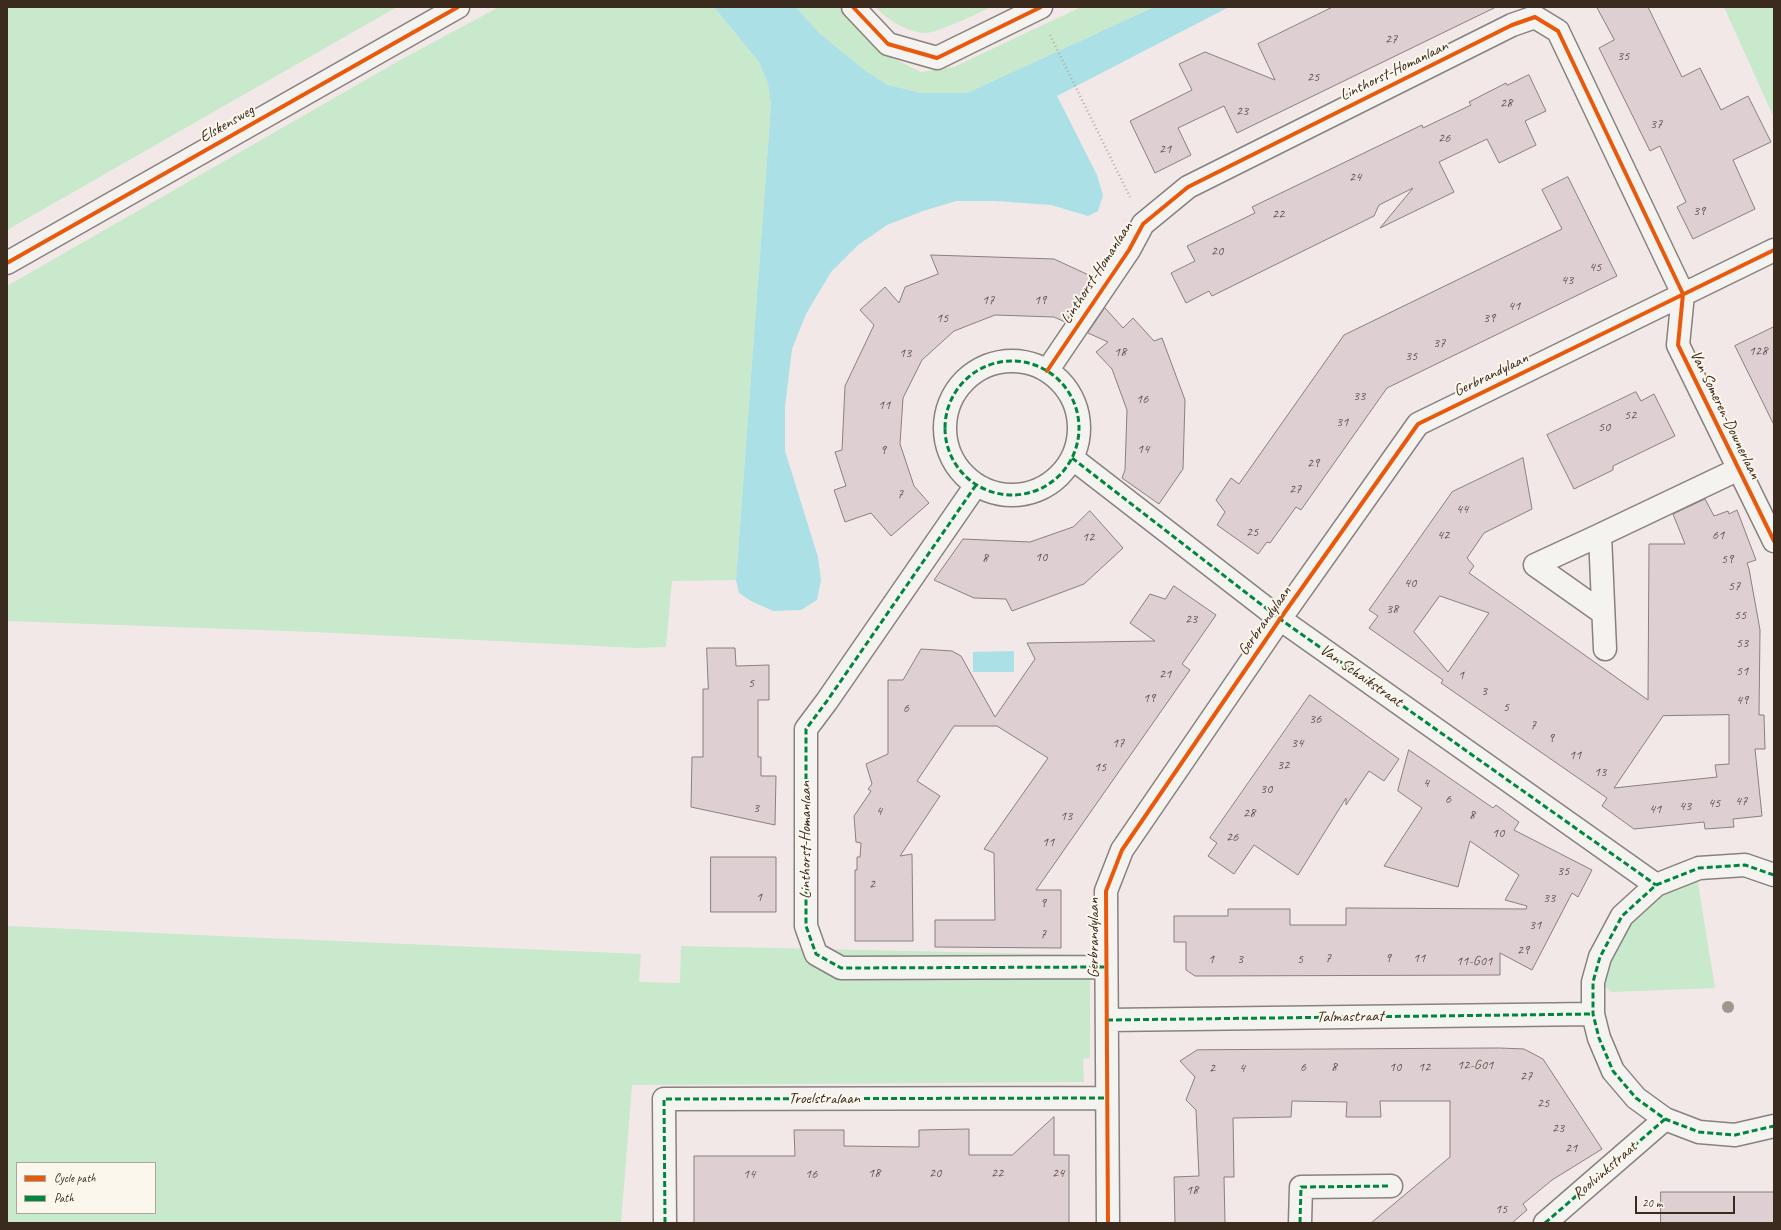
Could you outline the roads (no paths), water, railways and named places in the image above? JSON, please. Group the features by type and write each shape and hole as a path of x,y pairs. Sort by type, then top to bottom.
{"street":[{"name":"Elskensweg","path":"7,263 458,7"},
{"path":"853,7 888,44 937,58 1041,7"},
{"name":"Linthorst-Homanlaan","path":"1047,371 1124,256 1143,224 1188,187 1512,25 1535,17 1558,31 1683,294"},
{"name":"Gerbrandylaan","path":"1108,1223 1106,891 1122,850 1280,619 1418,424 1774,250"},
{"name":"Van Someren-Downerlaan","path":"1683,294 1678,345 1774,541"},
{"path":"1007,361 1027,363 1047,371 1061,383 1072,398 1078,416 1079,434 1072,458 1066,469 1054,480 1040,489 1024,494 1008,495 992,492 976,485 961,471 950,454 945,433 947,412 955,393 969,377 986,366 1007,361"},
{"name":"Van Schaikstraat","path":"1072,458 1280,619 1656,885"},
{"path":"1603,613 1535,565 1739,469"},
{"name":"Linthorst-Homanlaan","path":"976,485 827,701 806,729 806,926 816,954 841,968 1106,967"},
{"path":"1600,535 1605,649"},
{"path":"1774,875 1744,865 1699,868 1656,885 1622,916 1600,957 1593,982 1593,1014 1599,1038 1614,1070 1636,1098 1665,1119 1699,1132 1735,1135 1774,1126"},
{"name":"Talmastraat","path":"1107,1020 1593,1014"},
{"name":"Troelstralaan","path":"665,1223 664,1099 1107,1098"},
{"name":"Roolvinkstraat","path":"1545,1223 1665,1119"},
{"path":"1300,1223 1301,1187 1391,1186"}],"water":[{"path":"714,7 796,7 819,33 867,72 888,85 922,93 967,93 1154,7 1229,7 1057,96 1097,175 1103,195 1098,211 1088,216 1051,205 995,201 956,201 923,211 887,225 858,245 831,272 806,314 792,349 785,407 785,451 818,557 821,580 817,600 801,610 773,611 751,601 739,593 736,580 771,105 768,84 759,62"},
{"path":"1014,651 1014,672 973,672 973,652"}]}
